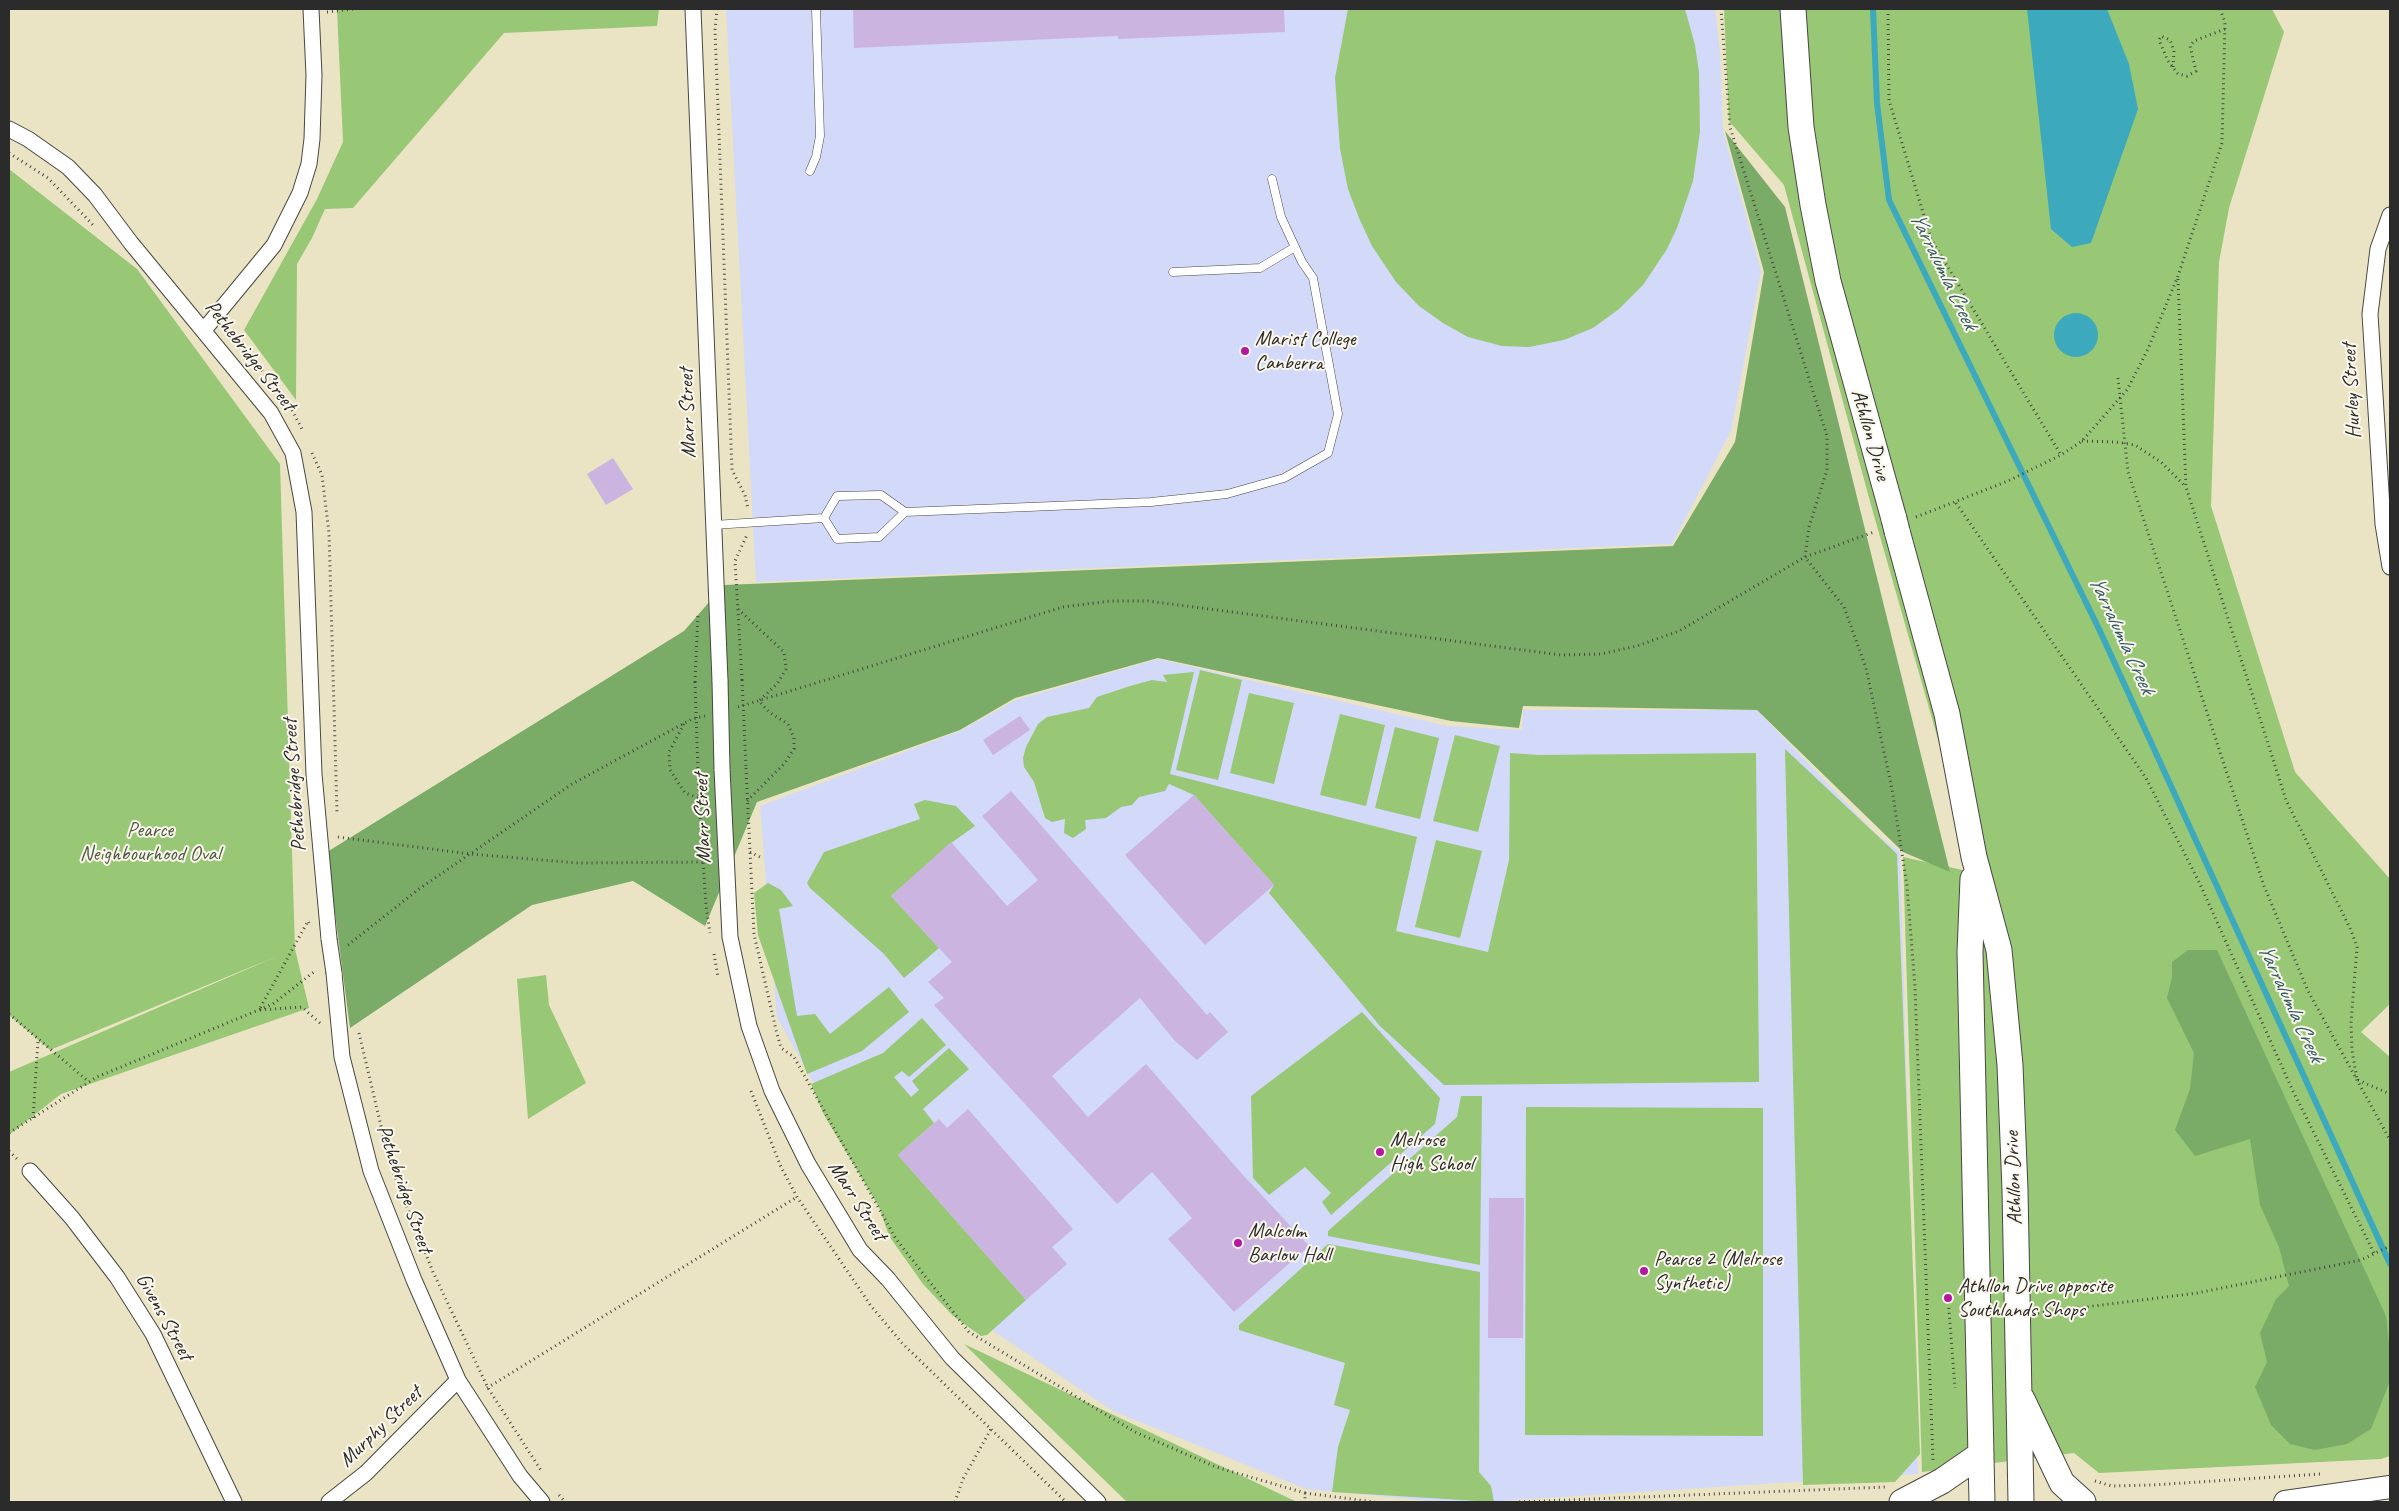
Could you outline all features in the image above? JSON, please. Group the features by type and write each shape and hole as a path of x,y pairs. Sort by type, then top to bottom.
{"main road":[{"name":"Athllon Drive","path":"1793,9 1801,127 1814,214 1828,281 1947,714 1974,857 1999,950 2010,1065 2018,1314 2021,1502"},
{"name":"Athllon Drive","path":"1974,857 1970,952 1982,1502"},
{"path":"2019,1393 2062,1483 2089,1492"},
{"path":"1895,1495 1942,1481 1981,1454"},
{"path":"2285,1502 2315,1500 2390,1487"}],"street":[{"name":"Marr Street","path":"693,9 730,937 749,1026 772,1090 808,1164 860,1250 888,1279 952,1358 1098,1502"},
{"path":"204,330 274,245 300,193 309,164 312,139 314,75 311,12"},
{"name":"Pethebridge Street","path":"9,129 28,139 68,167 95,195 131,243 271,413 293,453 304,512 314,774 342,1058 371,1171 414,1280 458,1380 520,1476 542,1502"},
{"name":"Hurley Street","path":"2390,215 2378,249 2370,314 2382,524 2390,567"},
{"name":"Givens Street","path":"30,1171 72,1218 117,1277 153,1334 234,1502"},
{"name":"Murphy Street","path":"329,1502 366,1473 458,1380"}],"lane":[{"path":"810,171 816,157 820,136 816,9"},
{"path":"824,518 838,496 881,495 906,512 1151,502 1227,494 1284,478 1328,453 1338,414 1313,278 1295,247 1281,217 1272,179"},
{"path":"1172,272 1260,268 1295,247"},
{"path":"824,518 838,539 879,537 906,512"},
{"path":"713,525 824,518"}],"path":[{"path":"311,12 354,9"},
{"path":"717,9 715,30 732,470 745,495 749,522 747,534 736,561 754,934 781,1048 794,1057 896,1239 969,1332 1136,1432 1216,1467 1305,1493 1375,1502"},
{"path":"1721,9 1730,127 1827,436 1828,470 1809,527 1805,557 1844,607 1866,668 1892,789 1907,886 1915,987 1931,1456"},
{"path":"1888,9 1889,100 1931,239 2061,455"},
{"path":"2008,481 2061,455 2082,441 2120,400 2148,349 2178,276 2222,143 2225,28 2220,9"},
{"path":"2173,67 2174,52 2170,40 2161,36 2159,40 2168,61 2178,74 2192,74 2196,71 2190,46 2194,41 2225,28"},
{"path":"9,153 48,178 96,227"},
{"path":"2178,276 2186,487 2283,792 2351,930 2357,947 2351,1023 2352,1050 2357,1080"},
{"path":"2118,378 2128,472 2264,886 2308,991 2390,1140"},
{"path":"2082,441 2135,445 2161,462 2186,487"},
{"path":"1956,502 2146,778 2200,884 2292,1088 2374,1253"},
{"path":"734,708 1063,607 1110,601 1148,600 1561,655 1601,654 1637,646 1679,631 1805,557"},
{"path":"738,608 784,652 786,669 777,684 759,701"},
{"path":"685,723 668,752 670,770 685,792 699,798 695,682"},
{"path":"747,801 784,764 794,749 794,738 788,724 769,712 759,701"},
{"path":"342,950 419,889 572,784 685,723 709,715"},
{"path":"338,838 470,854 578,863 703,862"},
{"path":"749,852 762,858"},
{"path":"308,911 310,929"},
{"path":"259,1010 308,921"},
{"path":"9,1133 89,1082 273,1004 319,968"},
{"path":"259,1010 302,1006 327,1030"},
{"path":"9,1014 89,1082"},
{"path":"358,1029 390,1164 433,1272 488,1388 543,1474"},
{"path":"33,1118 38,1040"},
{"path":"2357,1080 2390,1094"},
{"path":"470,1399 797,1197"},
{"path":"2018,1314 2196,1293 2361,1260 2390,1246"},
{"path":"1948,1298 1956,1394"},
{"path":"955,1502 963,1479 991,1429"},
{"path":"2089,1492 2112,1486 2321,1474"},
{"path":"554,1488 565,1502"},
{"path":"1305,1493 1305,1502"},
{"path":"1519,1502 1895,1495"}],"shaded area":[{"name":"Marist College Canberra","path":"726,9 1715,9 1720,52 1723,131 1761,271 1731,431 1672,544 756,582"},
{"name":"Melrose High School","path":"1158,659 1447,726 1522,730 1523,710 1757,710 1875,833 1900,852 1918,1474 1483,1502 1439,1502 1306,1489 1113,1411 926,1286 777,1017 760,806 960,731 1016,700"}],"green space":[{"path":"337,9 659,9 657,26 504,33 353,208 325,209 312,238 297,264 296,400 244,330 317,199 343,142"},
{"path":"1348,9 1685,9 1695,45 1699,72 1700,131 1693,181 1677,228 1667,249 1643,285 1619,309 1593,328 1564,340 1529,347 1502,346 1468,337 1443,323 1419,306 1396,282 1372,246 1359,218 1348,189 1340,149 1335,78"},
{"path":"1724,9 2272,9 2284,32 2229,208 2219,262 2211,506 2295,772 2390,879 2390,1004 2361,1032 2390,1057 2390,1456 2381,1459 2099,1473 2074,1453 1922,1472 1903,857 1967,871 1947,771 1871,505 1784,185 1729,121"},
{"path":"1725,131 1785,207 1950,872 1903,852 1757,710 1523,706 1519,728 1451,721 1158,658 1015,698 960,730 757,802 705,926 633,881 532,905 350,1028 327,852 684,631 724,585 1673,546 1735,442 1764,272"},
{"name":"Pearce Neighbourhood Oval","path":"9,169 137,269 280,464 295,949 309,1008 61,1094 9,1135 9,1072 280,955 50,1050 9,1015"},
{"path":"1200,670 1242,680 1218,780 1176,770"},
{"path":"1194,672 1170,774 1417,837 1396,931 1488,952 1509,860 1510,753 1538,755 1756,753 1759,1082 1444,1085 1380,1026 1269,893 1274,885 1194,795 1169,784 1165,791 1139,797 1132,805 1121,807 1106,818 1085,820 1086,829 1073,838 1064,833 1065,819 1052,822 1045,818 1034,782 1024,767 1023,758 1026,747 1038,724 1047,717 1089,708 1097,697 1130,686 1152,680 1167,682 1163,675"},
{"path":"1249,693 1294,703 1274,784 1230,773"},
{"path":"1340,714 1385,725 1366,806 1320,795"},
{"path":"1395,727 1439,738 1420,819 1375,808"},
{"path":"1455,735 1500,746 1478,832 1433,821"},
{"path":"1785,749 1897,854 1920,1454 1895,1482 1803,1485"},
{"path":"925,800 956,806 975,826 951,843 891,896 939,948 904,978 884,954 810,888 807,883 824,852 920,819 914,804"},
{"path":"1436,840 1482,851 1460,938 1415,927"},
{"path":"768,883 781,890 793,906 779,909 797,1016 815,1014 830,1034 889,987 909,1012 862,1051 807,1074 758,935 754,893"},
{"path":"2188,950 2217,950 2386,1316 2390,1351 2390,1381 2371,1429 2347,1444 2315,1450 2290,1444 2271,1425 2255,1387 2267,1362 2260,1333 2276,1299 2289,1286 2279,1247 2260,1205 2250,1139 2195,1156 2175,1130 2190,1089 2194,1053 2167,998 2172,977 2172,962"},
{"path":"546,975 549,1005 586,1083 528,1119 517,979"},
{"path":"1362,1012 1440,1098 1435,1124 1331,1215 1322,1202 1331,1193 1305,1167 1269,1195 1253,1178 1251,1096"},
{"path":"922,1018 946,1045 909,1077 902,1071 894,1077 911,1097 919,1090 912,1081 949,1048 969,1069 923,1109 934,1123 898,1155 1026,1300 987,1335 981,1336 953,1316 923,1284 889,1236 879,1207 824,1115 811,1084 883,1053"},
{"path":"1461,1096 1482,1096 1480,1265 1328,1236 1328,1231 1457,1117"},
{"name":"Pearce 2 (Melrose Synthetic)","path":"1526,1107 1763,1108 1763,1436 1525,1435"},
{"path":"1328,1244 1480,1272 1479,1472 1491,1486 1494,1502 1332,1492 1338,1447 1350,1410 1334,1405 1345,1363 1239,1330 1239,1325"},
{"path":"964,1344 1297,1502 1127,1502"}],"water":[{"path":"2027,9 2107,9 2129,64 2138,109 2091,243 2072,247 2051,229"},
{"path":"2072,313 2080,313 2092,319 2098,335 2092,351 2080,357 2072,357 2060,351 2054,339 2054,331 2060,319"}],"building":[{"path":"853,9 1284,9 1285,32 1118,39 1118,36 854,48"},
{"path":"613,458 633,489 606,505 587,474"},
{"path":"1020,716 1030,730 993,755 983,740"},
{"path":"1011,791 1207,1015 1210,1012 1228,1032 1197,1060 1174,1040 1140,998 1052,1076 1088,1117 1146,1064 1242,1174 1309,1246 1234,1312 1168,1239 1192,1218 1152,1172 1117,1204 934,1005 944,998 928,982 952,962 891,896 951,842 1007,906 1038,880 982,816"},
{"path":"1194,795 1274,885 1205,945 1125,855"},
{"path":"968,1109 1073,1229 1052,1247 1067,1264 1026,1300 898,1155 939,1119 947,1128"},
{"path":"1489,1198 1524,1198 1523,1338 1488,1338"}],"waterway":[{"name":"Yarralumla Creek","path":"1873,9 1877,103 1889,200 2099,629 2390,1264"}],"place":[{"name":"Marist College Canberra","path":"1245,351"},
{"name":"Melrose High School","path":"1380,1152"},
{"name":"Malcolm Barlow Hall","path":"1238,1243"},
{"name":"Pearce 2 (Melrose Synthetic)","path":"1644,1271"},
{"name":"Athllon Drive opposite Southlands Shops","path":"1948,1298"}]}
